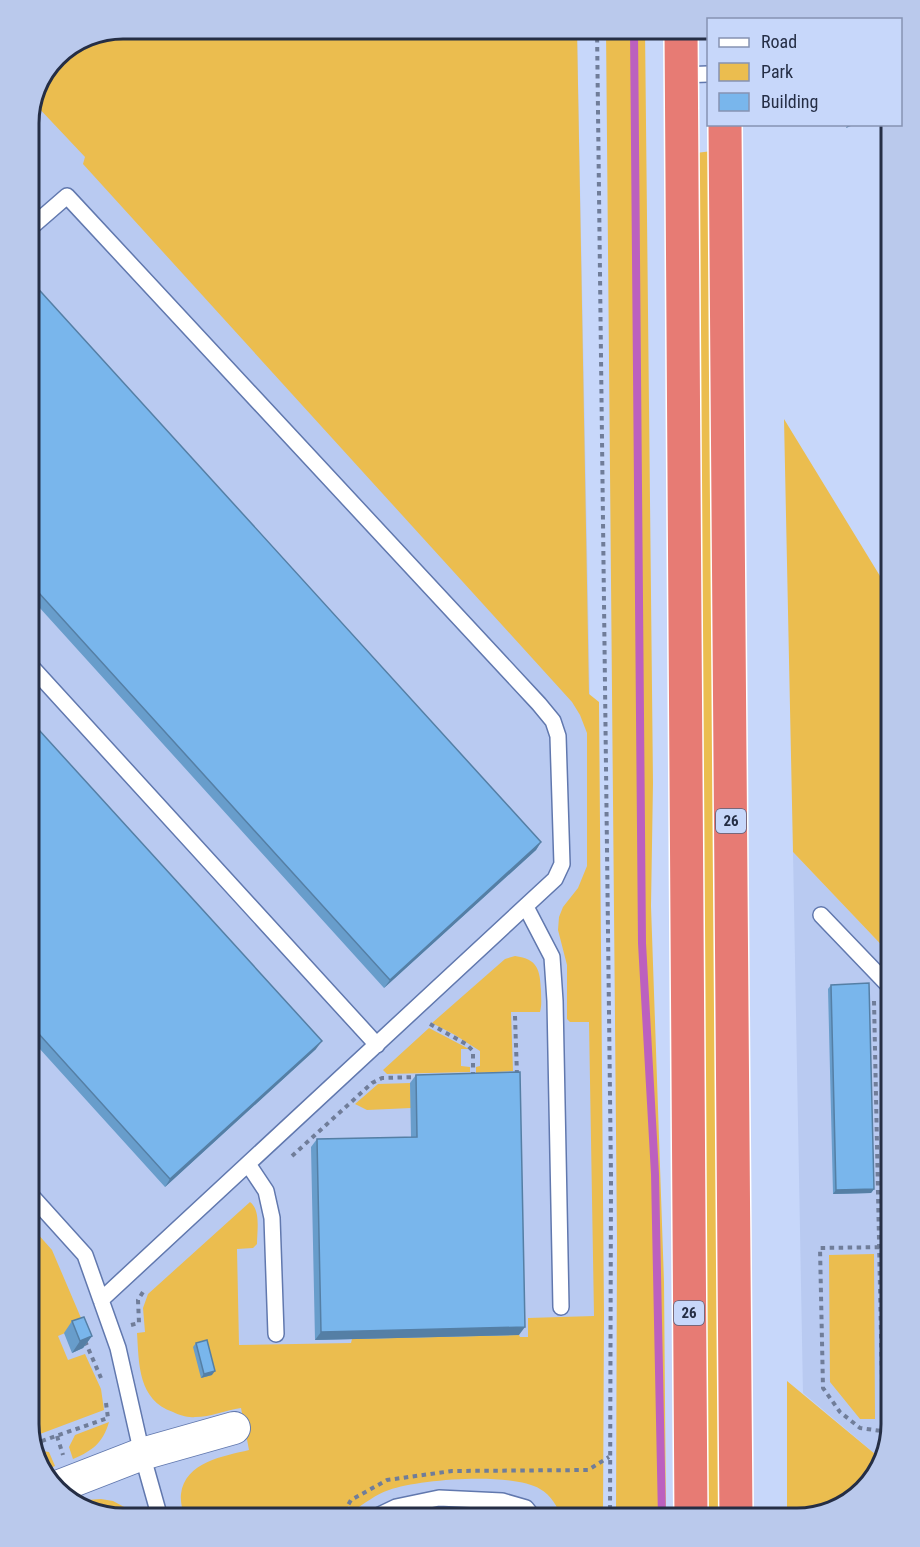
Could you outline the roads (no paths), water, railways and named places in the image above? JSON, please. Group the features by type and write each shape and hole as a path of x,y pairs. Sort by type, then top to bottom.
{"highway":[{"name":"26","path":"684,39 695,75 690,1508"},
{"name":"26","path":"726,126 736,1508"}],"street":[{"path":"65,1484 142,1454 234,1428"}],"lane":[{"path":"39,220 67,196 553,721 558,736 562,864 555,879 101,1300"},
{"path":"39,675 377,1045"},
{"path":"526,907 552,957 555,1001 561,1307"},
{"path":"820,915 881,977"},
{"path":"248,1164 266,1191 272,1218 276,1334"},
{"path":"39,1205 85,1255 118,1348 142,1454 157,1508"},
{"path":"394,1508 439,1498 502,1501 526,1508"}],"waterway":[{"path":"634,39 642,943 655,1174 662,1508"}]}
